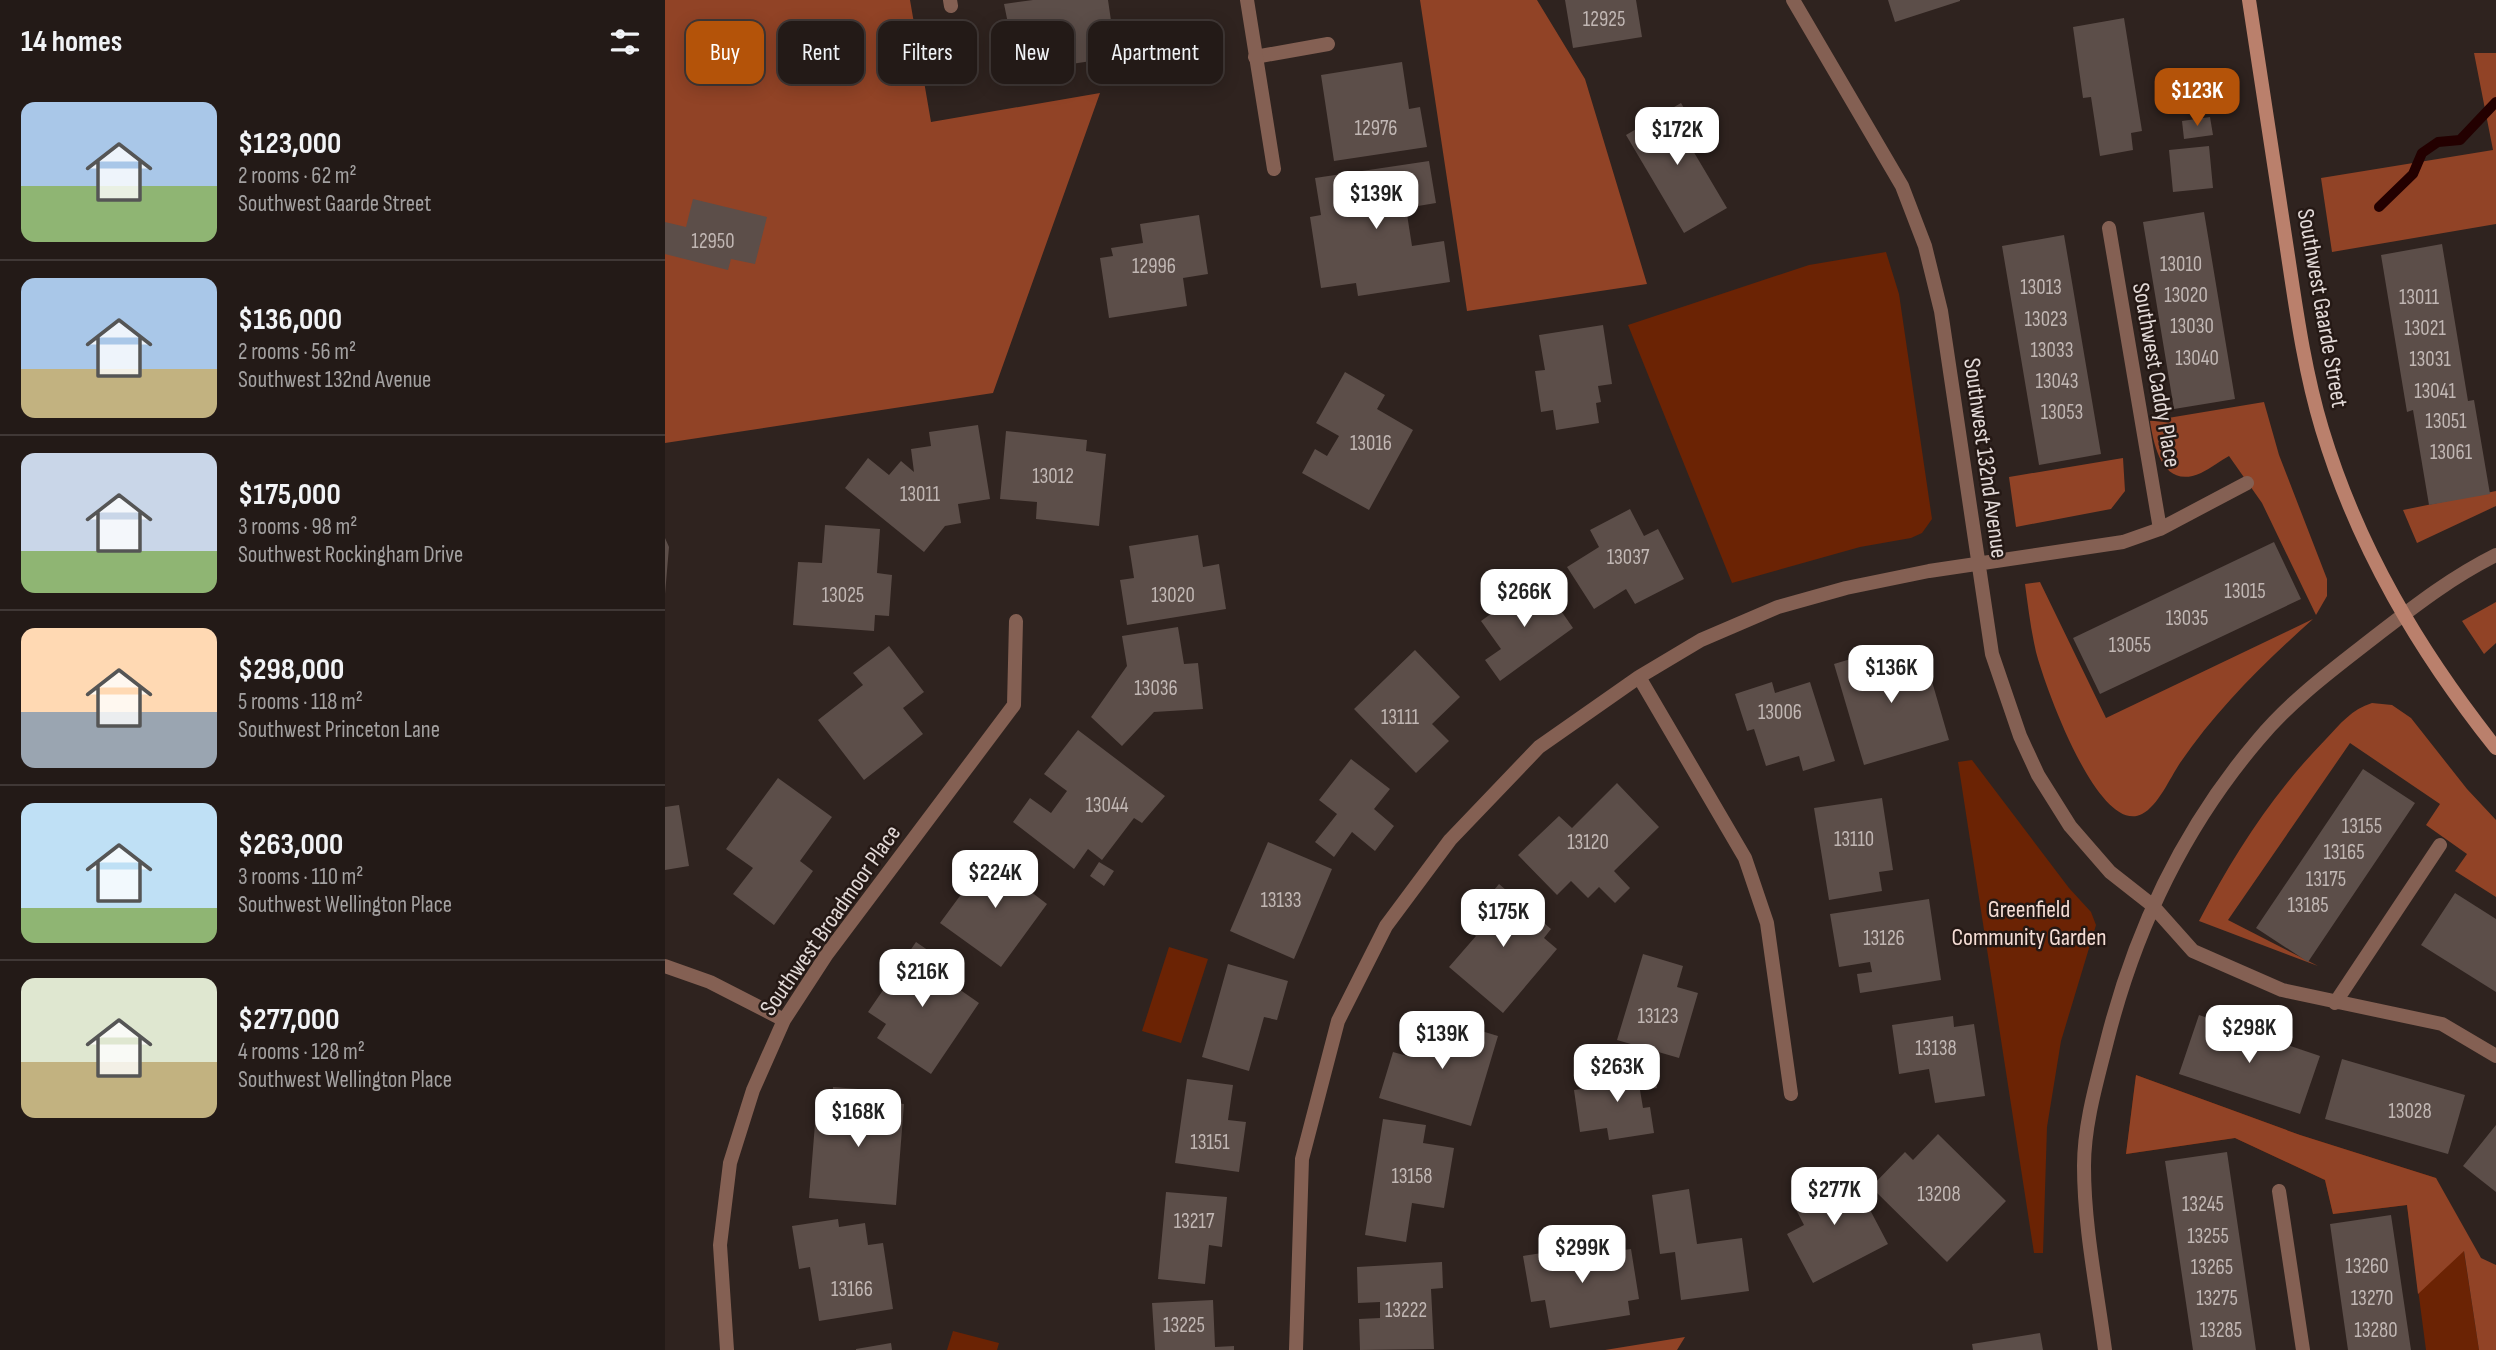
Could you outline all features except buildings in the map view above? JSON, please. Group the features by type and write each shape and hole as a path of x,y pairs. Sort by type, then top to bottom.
{"main road":[{"name":"Southwest Gaarde Street","path":"2249,0 2296,308 2315,404 2341,483 2370,552 2403,616 2451,692 2496,748"}],"street":[{"path":"1247,0 1274,169"},
{"name":"Southwest 132nd Avenue","path":"1793,0 1902,186 1925,246 1941,311 1992,654 2020,736 2038,775 2070,825 2110,872 2152,905 2193,951 2282,990 2442,1024 2496,1056"},
{"path":"1255,57 1328,44"},
{"name":"Southwest Caddy Place","path":"2109,228 2160,529"},
{"path":"1296,1350 1302,1159 1338,1021 1386,926 1451,840 1539,747 1639,677 1701,640 1778,607 1846,588 1978,563 2123,542 2160,529 2247,483"},
{"path":"2105,1350 2087,1210 2084,1164 2088,1124 2112,1022 2152,905 2185,844 2259,739 2333,668 2434,590 2496,555"},
{"name":"Southwest Broadmoor Place","path":"727,1350 720,1245 730,1163 753,1090 784,1020 827,954 1014,705 1016,621"},
{"path":"1639,677 1745,858 1767,923 1791,1094"},
{"path":"2335,1003 2439,845"},
{"path":"665,966 710,982 784,1020"},
{"path":"2279,1191 2303,1350"}],"green space":[{"path":"1886,252 1899,294 1932,519 1922,533 1911,538 1860,547 1732,583 1628,325 1809,265"},
{"name":"Greenfield Community Garden","path":"1972,760 2069,888 2091,912 2096,925 2061,1041 2047,1127 2043,1253 2034,1253 1958,762"},
{"path":"1169,947 1208,959 1181,1043 1142,1031"},
{"path":"2136,1075 2300,1135 2436,1178 2464,1252 2479,1350 2426,1350 2407,1205 2333,1214 2325,1180 2235,1138 2126,1154"},
{"path":"953,1331 999,1343 997,1350 947,1350"}],"shaded area":[{"path":"665,0 910,0 914,21 878,21 878,84 924,84 931,122 1100,93 993,393 665,443"},
{"path":"1420,0 1537,0 1585,79 1647,284 1467,311"},
{"path":"2474,53 2496,53 2496,224 2332,252 2321,178 2493,150"},
{"path":"2264,402 2279,455 2327,579 2327,596 2316,615 2262,503 2229,456 2201,473 2188,477 2178,476 2169,471 2163,463 2154,442 2150,421"},
{"path":"2123,458 2125,491 2111,509 2016,527 2009,477"},
{"path":"2496,491 2496,506 2417,543 2403,510"},
{"path":"2040,582 2106,718 2313,619 2225,705 2194,743 2153,805 2142,814 2125,815 2108,803 2091,781 2075,753 2050,694 2036,652 2025,584"},
{"path":"2496,602 2496,643 2484,654 2462,621"},
{"path":"2372,703 2392,705 2411,718 2467,789 2496,820 2496,897 2455,871 2467,854 2426,825 2440,804 2350,743 2228,920 2318,966 2199,921 2241,848 2289,781 2347,718"},
{"path":"2136,1075 2300,1135 2436,1178 2481,1258 2496,1265 2496,1350 2479,1350 2464,1251 2418,1294 2407,1205 2333,1214 2325,1180 2235,1138 2126,1154"},
{"path":"1685,1337 1677,1350 1605,1350"}],"waterway":[{"path":"2379,207 2413,174 2422,153 2438,142 2460,140 2496,102"}]}
